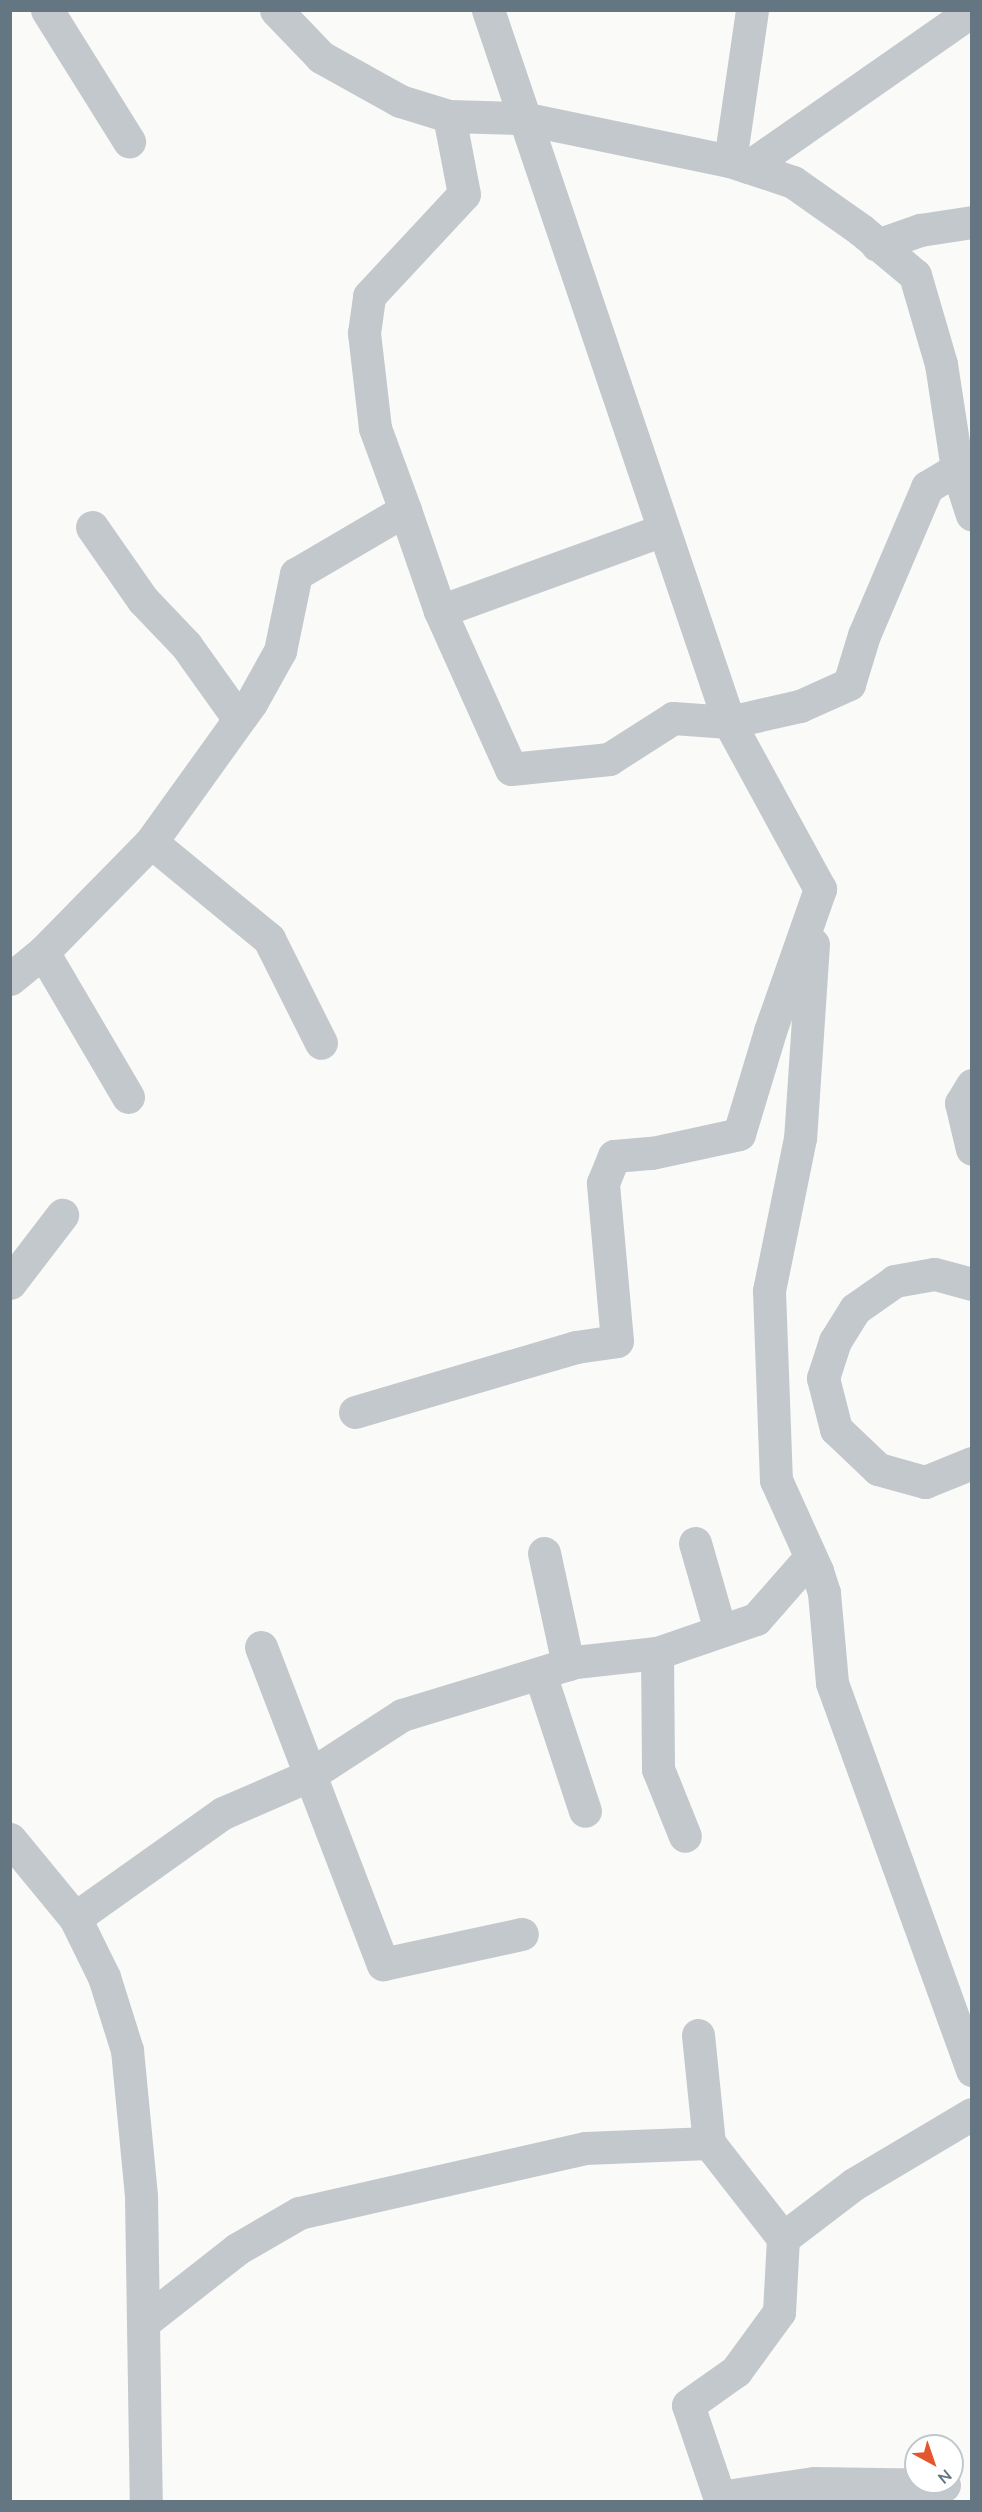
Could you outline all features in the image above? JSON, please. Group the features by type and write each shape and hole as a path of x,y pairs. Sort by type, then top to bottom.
{"street":[{"path":"47,10 129,141"},
{"path":"276,10 321,57 400,101 449,116 522,118 739,164 793,182 915,275 941,364 957,469 972,514"},
{"path":"355,1412 576,1347 617,1341 603,1183 614,1156 652,1153 739,1134 820,889 729,722 522,118 488,10"},
{"path":"739,164 752,10"},
{"path":"739,164 972,11"},
{"path":"449,116 464,194 369,297 364,333 375,428 440,611 511,769 609,759 673,718 729,722 800,706 849,684 864,635 927,487 957,469"},
{"path":"877,245 920,230 972,222"},
{"path":"10,979 43,952 152,842 238,718 251,703 280,651 296,574 405,510"},
{"path":"92,527 143,600 186,645 238,718"},
{"path":"440,611 663,530"},
{"path":"152,842 269,939 321,1043"},
{"path":"816,902 800,1138 769,1291 776,1480 817,1571 824,1593 832,1683 972,2070"},
{"path":"43,952 129,1097"},
{"path":"972,1085 961,1103 972,1149"},
{"path":"10,1283 62,1215"},
{"path":"972,1284 934,1274 895,1281 855,1309 835,1341 823,1378 836,1429 878,1469 925,1482 972,1463"},
{"path":"695,1543 720,1630"},
{"path":"544,1553 554,1669 585,1811"},
{"path":"75,1918 223,1813 308,1776 402,1714 554,1669 657,1653 756,1619 807,1562 817,1571"},
{"path":"261,1647 308,1776 383,1964 522,1934"},
{"path":"657,1653 658,1769 685,1836"},
{"path":"10,1839 75,1918 104,1977 127,2050 141,2196 146,2502"},
{"path":"698,2035 709,2143 783,2238 779,2312 736,2371 688,2406 721,2499 814,2483 904,2484"},
{"path":"783,2238 854,2184 972,2114"},
{"path":"144,2322 237,2249 299,2213 585,2148 709,2143"}]}
